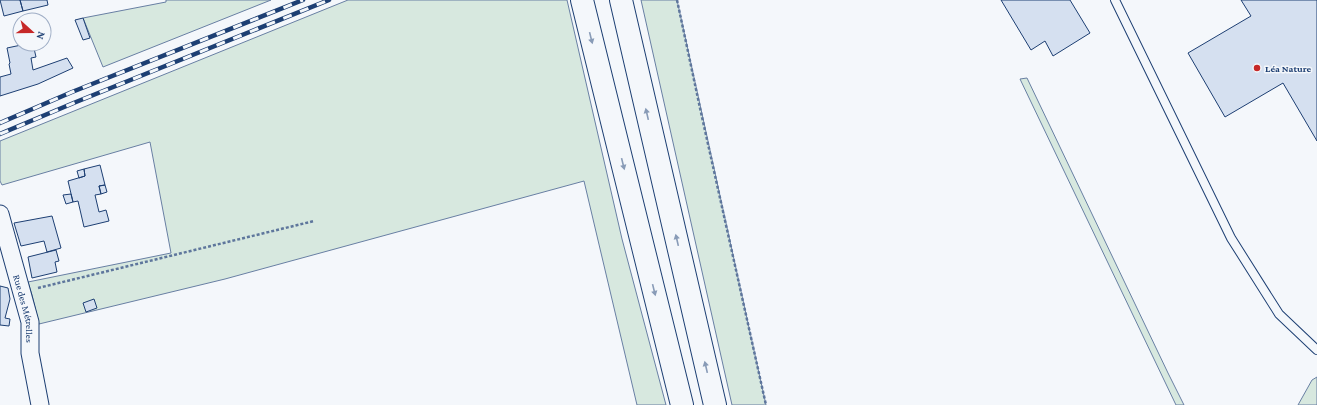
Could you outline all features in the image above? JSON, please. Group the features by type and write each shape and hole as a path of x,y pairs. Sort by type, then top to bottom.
{"highway":[{"path":"582,0 682,405"},
{"path":"621,0 715,405"}],"street":[{"name":"Rue des Métrelles","path":"0,214 30,322 30,353 40,405"}],"lane":[{"path":"1115,0 1231,238 1279,314 1317,350"}],"path":[{"path":"677,0 766,405"},
{"path":"22,292 314,221"}],"shaded area":[{"path":"166,0 271,0 103,67 83,18 166,2"},
{"path":"348,0 567,0 622,239 666,405 637,405 584,181 225,279 39,324 28,282 171,253 150,142 2,185 0,181 0,141"},
{"path":"641,0 677,0 766,405 732,405"},
{"path":"1027,78 1184,405 1176,405 1020,79"},
{"path":"1317,377 1317,405 1298,405 1312,380"}],"building":[{"path":"0,0 20,0 23,11 12,12 12,14 4,16"},
{"path":"20,0 47,0 48,5 23,11"},
{"path":"1001,0 1070,0 1090,33 1053,56 1045,41 1031,50"},
{"name":"Léa Nature","path":"1241,0 1317,0 1317,141 1283,83 1225,117 1188,53 1251,16"},
{"path":"83,18 90,38 83,40 75,20"},
{"path":"12,47 12,52 35,52 36,57 31,58 33,70 67,58 73,68 38,84 0,96 0,77 11,74 7,48"},
{"path":"100,165 105,185 99,186 101,194 95,195 99,212 106,210 109,221 84,227 78,201 73,202 68,181 85,176 84,169"},
{"path":"84,169 85,176 79,178 77,171"},
{"path":"105,185 107,192 101,194 99,186"},
{"path":"71,194 73,202 66,204 63,195"},
{"path":"52,216 61,248 47,252 44,241 21,246 14,223"},
{"path":"56,250 59,261 55,262 57,272 32,278 28,257"},
{"path":"0,286 8,288 10,299 5,318 10,319 9,326 0,325"},
{"path":"94,299 97,308 86,312 83,303"}],"railway":[{"path":"0,123 72,92 303,0"},
{"path":"0,134 329,0"}],"place":[{"name":"Léa Nature","path":"1257,68"}]}
